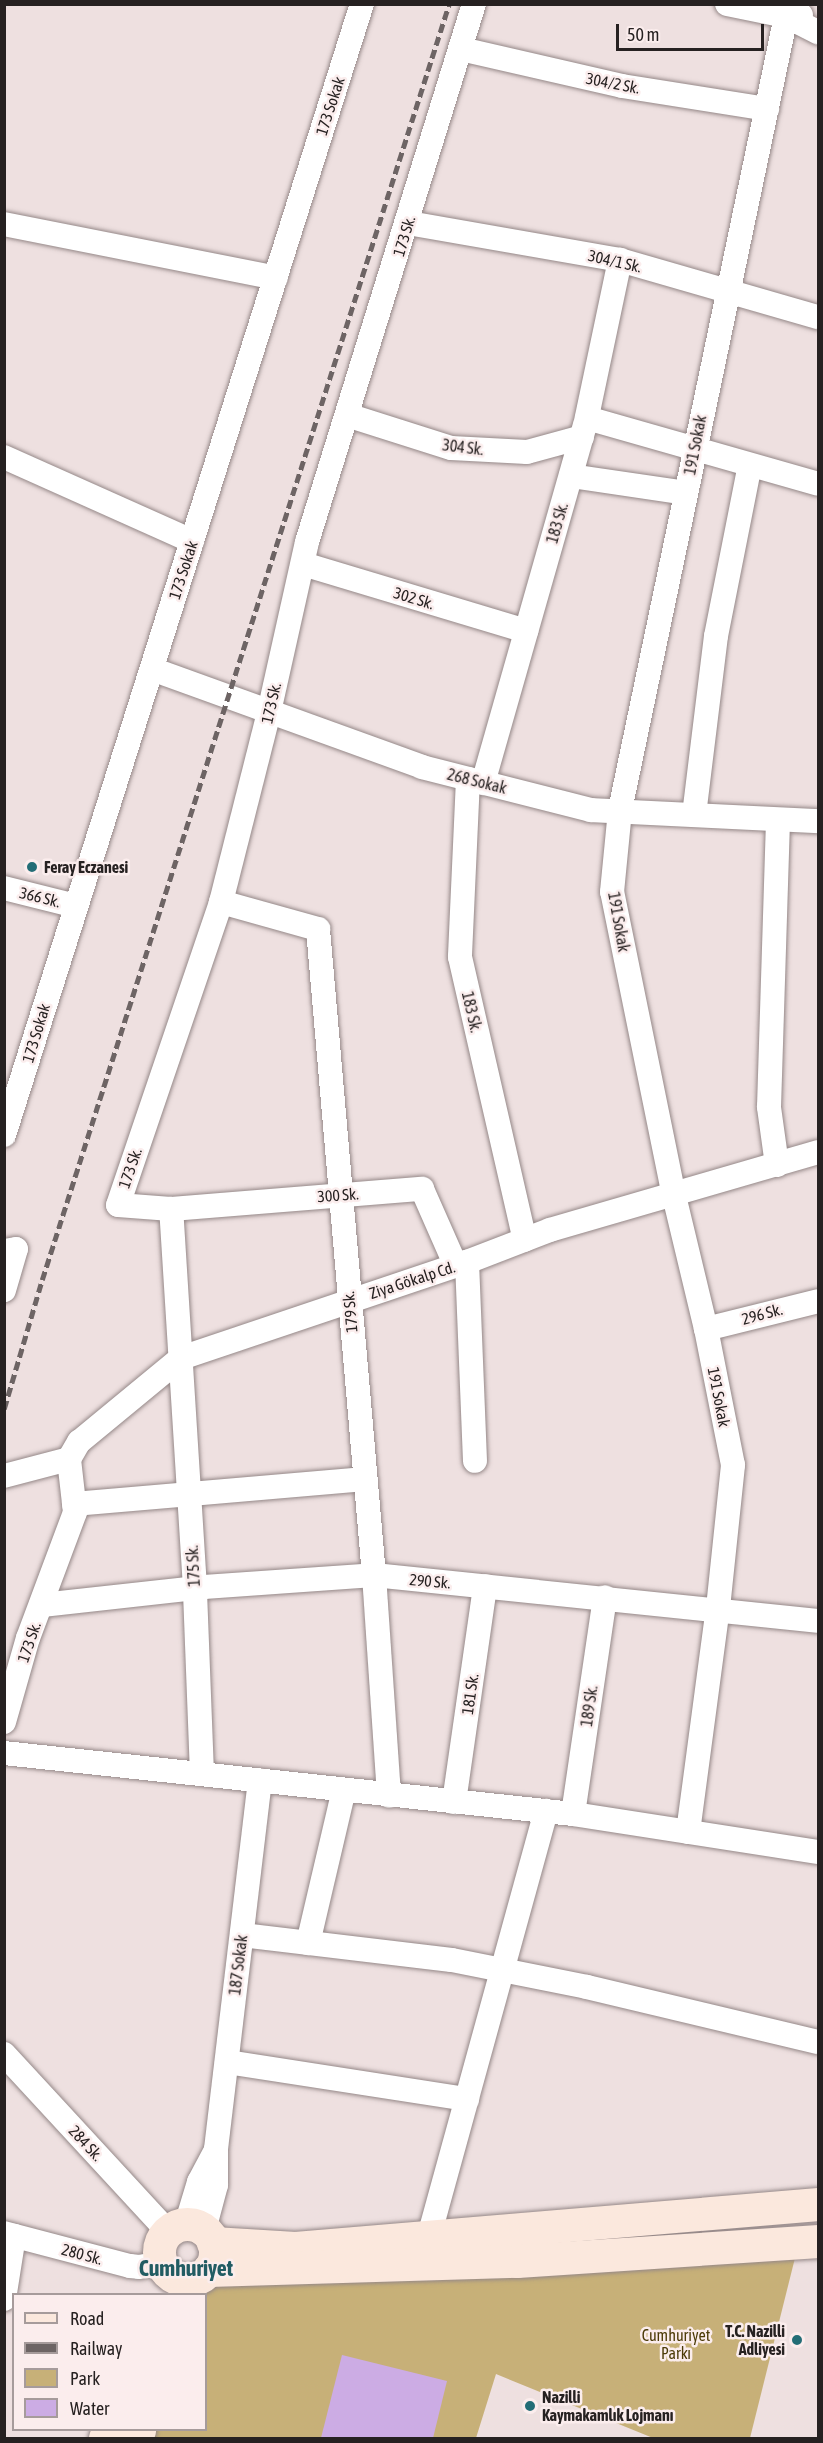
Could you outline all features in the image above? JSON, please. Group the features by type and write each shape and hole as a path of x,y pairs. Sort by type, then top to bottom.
{"main road":[{"path":"184,2260 429,2236 819,2204"},
{"path":"184,2260 505,2261 819,2241"}],"street":[{"name":"173 Sokak","path":"4,1135 363,4"},
{"name":"173 Sk.","path":"171,1209 118,1205 221,902 269,712 303,564 474,4"},
{"path":"727,4 786,16 819,32"},
{"path":"786,16 819,14"},
{"name":"191 Sokak","path":"688,1832 718,1608 733,1465 706,1329 674,1196 612,892 620,810 694,446 786,16"},
{"name":"304/2 Sk.","path":"460,50 622,86 767,109"},
{"name":"304/1 Sk.","path":"408,223 620,260 819,317"},
{"path":"4,224 276,278"},
{"name":"183 Sk.","path":"525,1240 460,957 476,781 526,631 585,428 620,260"},
{"name":"304 Sk.","path":"347,415 451,448 527,452 585,428 694,446 750,465 819,484"},
{"path":"5,460 192,541"},
{"path":"694,815 716,636 750,465"},
{"path":"571,476 686,493"},
{"name":"302 Sk.","path":"303,564 526,631"},
{"name":"268 Sokak","path":"152,669 423,767 591,810 819,821"},
{"path":"777,1165 769,1107 778,820"},
{"name":"366 Sk.","path":"4,888 76,906"},
{"name":"179 Sk.","path":"221,902 318,929 348,1300 374,1575 389,1795"},
{"name":"Ziya Gökalp Cd.","path":"69,1459 79,1442 181,1358 348,1300 461,1264 525,1240 819,1152"},
{"name":"300 Sk.","path":"171,1209 422,1189 461,1264 475,1461"},
{"path":"171,1209 181,1358"},
{"path":"4,1251 16,1249 4,1290"},
{"name":"296 Sk.","path":"706,1329 819,1301"},
{"name":"175 Sk.","path":"181,1358 195,1588 202,1774"},
{"path":"4,1476 69,1459"},
{"name":"173 Sk.","path":"4,1722 28,1638 75,1512 69,1459"},
{"path":"74,1504 365,1479"},
{"name":"290 Sk.","path":"42,1605 195,1588 374,1575 718,1608 819,1621"},
{"name":"181 Sk.","path":"454,1802 486,1586"},
{"name":"189 Sk.","path":"573,1814 606,1597"},
{"path":"4,1753 573,1814 819,1851"},
{"name":"187 Sokak","path":"184,2260 216,2185 216,2149 260,1781"},
{"path":"308,1943 344,1790"},
{"path":"429,2236 546,1811"},
{"path":"242,1935 452,1960 587,1987 819,2042"},
{"name":"284 Sk.","path":"4,2054 184,2260"},
{"path":"227,2062 467,2099"},
{"path":"4,2299 9,2234"},
{"name":"280 Sk.","path":"9,2234 130,2266 139,2267 184,2260"}],"green space":[{"name":"Cumhuriyet Parkı","path":"799,2242 750,2438 653,2438 496,2374 476,2438 135,2438 138,2431 207,2431 207,2293 187,2293 193,2280"}],"water":[{"path":"342,2355 447,2381 433,2438 321,2438"}],"railway":[{"path":"4,1409 42,1280 449,4"}],"place":[{"name":"Feray Eczanesi","path":"32,867"},
{"name":"T.C. Nazilli Adliyesi","path":"797,2340"},
{"name":"Nazilli Kaymakamlık Lojmanı","path":"530,2406"}],"district":[{"name":"Cumhuriyet","path":"186,2269"}]}
